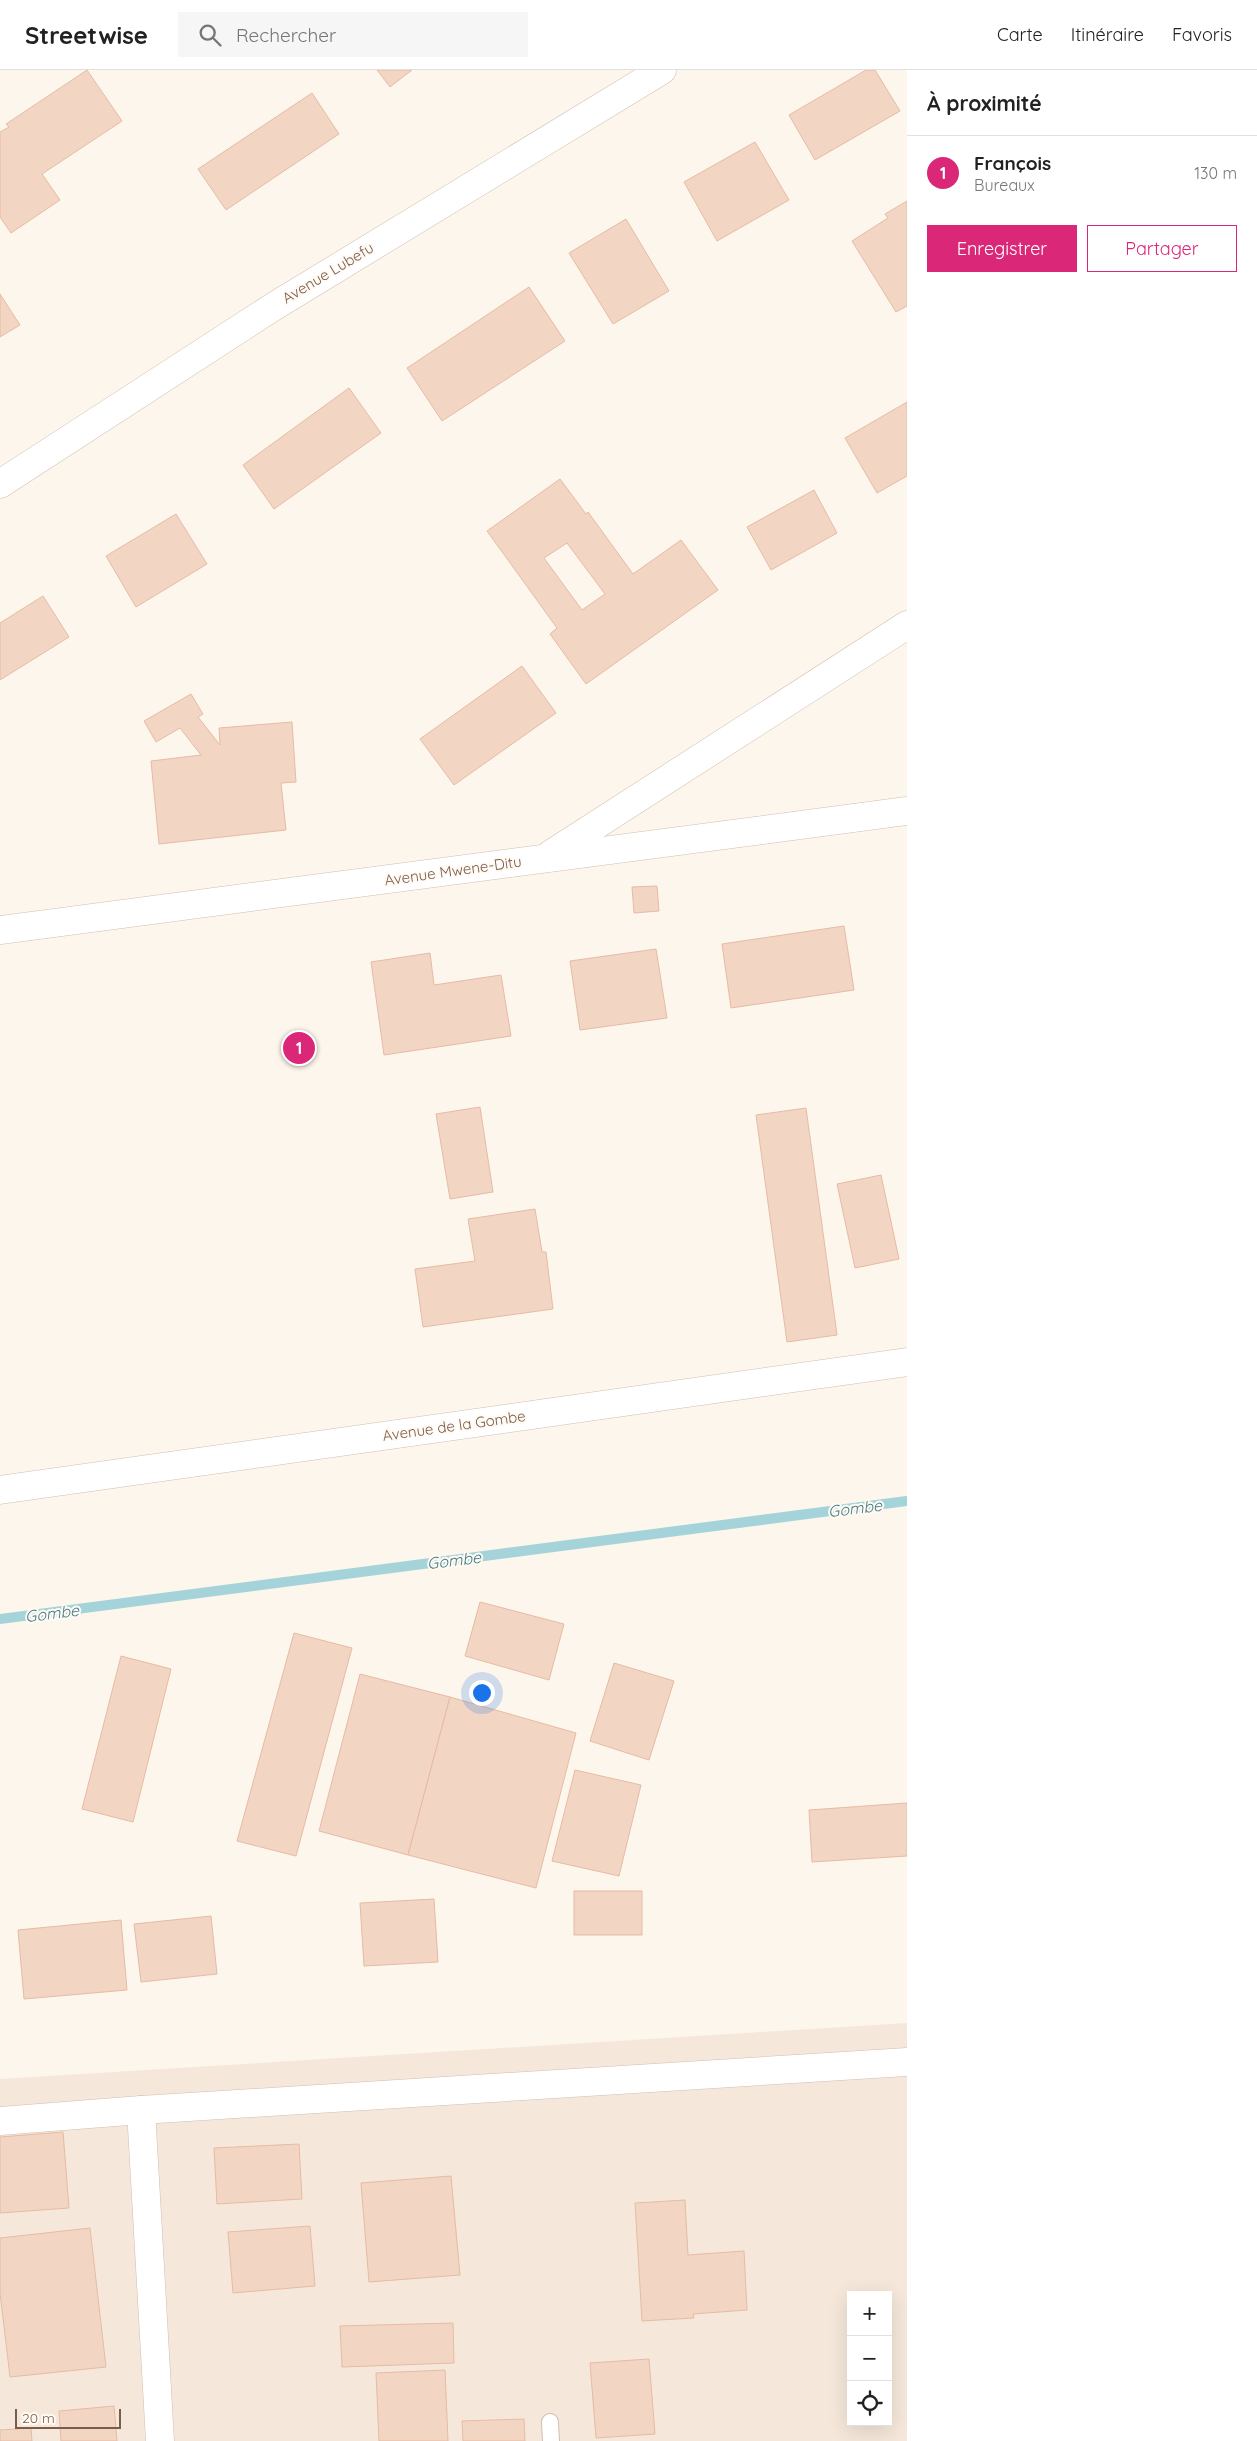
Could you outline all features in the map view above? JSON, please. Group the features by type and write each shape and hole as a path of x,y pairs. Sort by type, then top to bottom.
{"street":[{"name":"Avenue Lubefu","path":"0,484 273,306 662,70"},
{"path":"544,859 907,626"},
{"name":"Avenue Mwene-Ditu","path":"0,930 907,811"},
{"name":"Avenue de la Gombe","path":"0,1490 907,1362"},
{"path":"0,2121 141,2110 907,2062"},
{"path":"141,2110 160,2441"}],"lane":[{"path":"550,2422 551,2441"}],"shaded area":[{"path":"907,2023 907,2441 0,2441 0,2079"}],"building":[{"path":"87,70 122,121 42,174 60,200 11,233 0,217 0,132 9,127 6,124"},
{"path":"377,70 412,70 390,87"},
{"path":"866,70 875,70 900,111 815,160 789,115"},
{"path":"312,93 339,134 226,210 198,169"},
{"path":"755,142 789,200 717,241 684,182"},
{"path":"907,201 907,306 896,312 852,241 888,218 885,214"},
{"path":"626,219 669,291 613,324 569,253"},
{"path":"529,287 565,341 442,421 407,368"},
{"path":"0,294 20,325 0,337"},
{"path":"349,388 381,433 274,509 243,465"},
{"path":"907,402 907,476 877,493 845,438"},
{"path":"560,479 586,514 588,512 633,574 681,540 718,590 586,684 550,634 557,628 487,531","holes":["567,543 605,594 582,610 544,558"]},
{"path":"814,490 837,533 771,570 747,527"},
{"path":"176,514 207,564 136,607 106,556"},
{"path":"43,596 69,637 0,680 0,623"},
{"path":"522,666 556,713 454,785 420,739"},
{"path":"191,694 203,714 198,717 220,745 219,728 292,722 296,782 281,783 286,830 159,844 151,761 201,755 180,728 156,742 144,721"},
{"path":"657,886 659,911 634,913 632,887"},
{"path":"844,926 854,990 731,1008 722,944"},
{"path":"656,949 667,1018 580,1030 570,961"},
{"path":"430,953 434,985 501,975 511,1036 384,1055 371,962"},
{"path":"480,1107 493,1192 450,1199 436,1114"},
{"path":"806,1108 837,1335 787,1342 756,1115"},
{"path":"881,1175 899,1259 855,1268 837,1184"},
{"path":"535,1209 542,1252 546,1252 553,1309 423,1327 415,1269 475,1261 468,1219"},
{"path":"480,1602 564,1624 549,1680 465,1656"},
{"path":"294,1633 352,1648 296,1856 237,1841"},
{"path":"121,1656 171,1669 133,1822 82,1809"},
{"path":"614,1663 674,1681 649,1760 590,1741"},
{"path":"360,1674 450,1697 408,1855 319,1831"},
{"path":"450,1697 576,1733 536,1888 408,1855"},
{"path":"575,1770 641,1785 619,1876 552,1861"},
{"path":"907,1803 907,1856 812,1862 809,1810"},
{"path":"574,1891 642,1891 642,1935 574,1935"},
{"path":"434,1899 438,1962 364,1966 360,1903"},
{"path":"211,1916 217,1974 141,1982 134,1924"},
{"path":"121,1920 127,1990 24,1999 18,1930"},
{"path":"63,2132 69,2208 0,2213 0,2137"},
{"path":"299,2144 302,2199 217,2204 214,2148"},
{"path":"451,2176 460,2275 369,2282 361,2183"},
{"path":"685,2200 688,2255 744,2251 747,2310 693,2314 694,2318 642,2321 635,2203"},
{"path":"310,2226 315,2286 233,2293 228,2232"},
{"path":"90,2228 106,2367 10,2377 0,2293 0,2238"},
{"path":"453,2323 454,2363 342,2367 340,2326"},
{"path":"649,2359 655,2434 596,2438 590,2363"},
{"path":"445,2370 448,2441 379,2441 376,2373"},
{"path":"114,2406 117,2441 61,2441 59,2411"},
{"path":"524,2419 525,2441 463,2441 462,2421"},
{"path":"31,2428 32,2441 0,2441 0,2430"}],"waterway":[{"name":"Gombe","path":"0,1619 907,1501"}],"place":[{"name":"François","path":"299,1048"}]}
